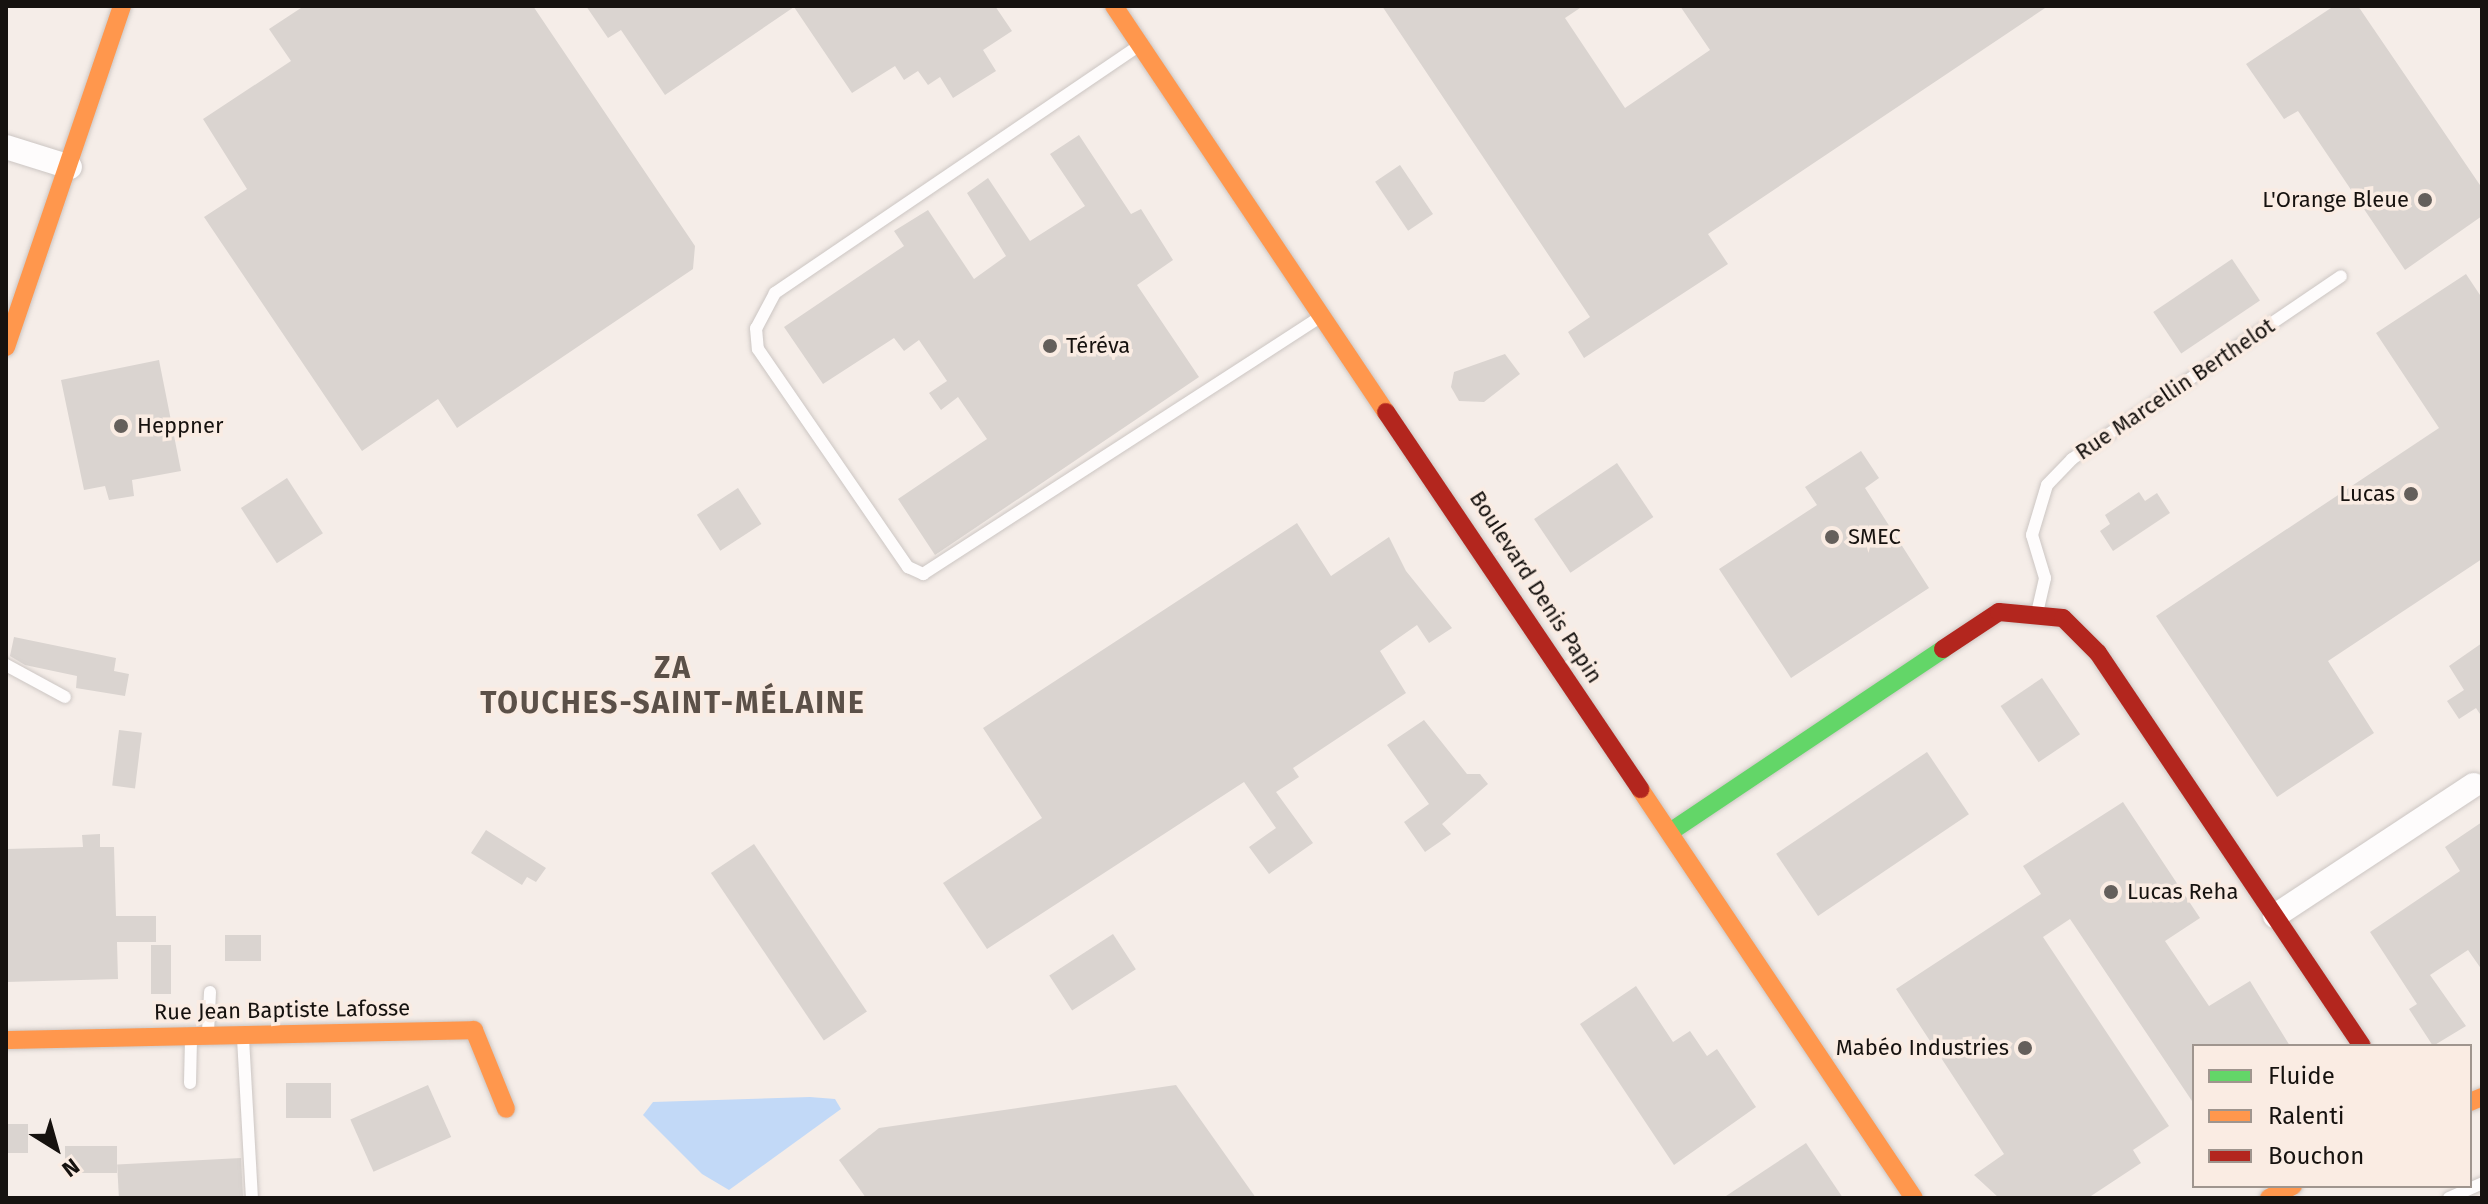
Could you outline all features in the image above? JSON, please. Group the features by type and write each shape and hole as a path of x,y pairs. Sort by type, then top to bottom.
{"street":[{"path":"6,347 70,167 122,6"},
{"name":"Boulevard Denis Papin","path":"1114,6 1914,1198"},
{"path":"6,147 70,167"},
{"path":"1670,832 1999,612 2063,618 2098,653 2361,1044"},
{"path":"2275,916 2474,785"},
{"name":"Rue Jean Baptiste Lafosse","path":"6,1040 474,1030 506,1109"},
{"path":"2269,1198 2289,1188"}],"lane":[{"path":"1139,45 775,293 756,328 758,349 908,567 923,574 1323,315"},
{"name":"Rue Marcellin Berthelot","path":"2036,616 2045,578 2032,535 2047,485 2072,459 2341,276"},
{"path":"6,665 65,697"},
{"path":"190,1083 210,992"},
{"path":"243,1035 252,1198"},
{"path":"2449,1198 2471,1188"}],"water":[{"path":"810,1097 835,1099 841,1109 729,1190 702,1174 643,1115 653,1102"}],"building":[{"path":"304,6 533,6 695,246 693,269 457,428 438,399 362,451 204,217 247,189 203,119 291,61 269,29"},
{"path":"586,6 995,6 1012,31 983,50 996,71 953,98 940,77 928,85 918,71 904,80 895,66 852,93 794,7 665,95 621,30 608,38"},
{"path":"1382,6 1583,6 1565,18 1625,108 1710,50 1680,6 2048,6 1708,234 1728,264 1584,358 1568,332 1590,317"},
{"path":"2334,6 2358,6 2482,188 2482,216 2405,270 2298,111 2284,119 2246,64"},
{"name":"Téréva","path":"1079,135 1131,214 1141,209 1173,260 1137,285 1199,377 935,555 898,499 987,439 958,397 941,410 929,393 947,381 919,340 904,351 894,338 823,384 784,327 904,246 894,231 928,210 974,279 1006,256 967,193 988,178 1030,241 1085,206 1050,154"},
{"path":"1400,165 1433,214 1408,231 1375,182"},
{"path":"2232,259 2260,300 2181,354 2153,312"},
{"name":"Lucas","path":"2466,274 2482,298 2482,559 2328,661 2374,733 2277,797 2156,616 2439,428 2376,333"},
{"path":"1505,354 1520,374 1484,402 1459,401 1451,387 1454,372"},
{"name":"Heppner","path":"159,360 181,471 132,480 134,496 109,500 105,486 84,490 61,380"},
{"name":"SMEC","path":"1861,451 1879,478 1865,488 1929,588 1791,678 1719,569 1817,505 1805,487"},
{"path":"1617,463 1653,517 1570,573 1534,519"},
{"path":"287,478 323,533 277,563 241,508"},
{"path":"738,488 761,524 720,551 697,515"},
{"path":"2139,492 2145,501 2157,493 2170,513 2113,551 2100,531 2110,524 2105,515"},
{"path":"1297,523 1331,576 1389,537 1406,571 1452,628 1429,643 1417,625 1380,651 1406,693 1293,768 1299,777 1276,792 1313,843 1269,874 1249,847 1276,828 1244,782 987,949 943,883 1042,818 983,728"},
{"path":"14,637 116,658 114,671 129,674 125,696 76,688 77,676 25,665 10,656"},
{"path":"2482,643 2482,717 2476,708 2459,719 2447,701 2464,690 2449,666"},
{"path":"2042,678 2080,734 2039,762 2001,706"},
{"path":"1424,720 1467,774 1480,774 1488,784 1442,824 1451,834 1425,852 1404,822 1429,804 1387,745"},
{"path":"119,730 142,733 135,788 112,786"},
{"path":"1927,752 1969,814 1818,916 1776,854"},
{"path":"2123,802 2200,918 2165,941 2209,1006 2250,981 2289,1044 2192,1044 2192,1101 2070,919 2043,937 2169,1126 2133,1150 2141,1163 2088,1198 1999,1198 1974,1175 2004,1154 1896,989 2041,894 2023,866"},
{"path":"2482,822 2482,970 2468,950 2430,975 2466,1026 2432,1044 2409,1009 2417,1004 2370,932 2460,871 2445,847"},
{"path":"486,830 546,868 536,882 527,877 522,885 471,853"},
{"path":"100,834 100,847 114,847 116,916 156,916 156,942 117,942 118,979 6,982 6,849 83,847 82,835"},
{"path":"754,844 867,1011 824,1041 711,873"},
{"path":"1113,934 1136,969 1072,1011 1049,975"},
{"path":"225,935 261,935 261,961 225,961"},
{"path":"151,945 171,945 171,994 151,994"},
{"path":"1636,986 1673,1042 1690,1031 1707,1056 1717,1049 1756,1107 1674,1165 1580,1024"},
{"path":"286,1083 331,1083 331,1118 286,1118"},
{"path":"428,1085 451,1137 374,1172 350,1120"},
{"path":"1176,1085 1256,1198 866,1198 839,1160 879,1128"},
{"path":"6,1124 28,1124 28,1153 6,1153"},
{"path":"1806,1143 1843,1198 1723,1198"},
{"path":"65,1146 117,1146 117,1173 65,1173"},
{"path":"241,1158 243,1198 119,1198 117,1164"}],"traffic: fast":[{"path":"1670,832 1943,649"}],"traffic: slow":[{"path":"6,347 122,6"},
{"path":"1114,6 1386,412"},
{"path":"1640,789 1914,1198"},
{"path":"6,1040 474,1030 506,1109"},
{"path":"2472,1101 2482,1097"},
{"path":"2269,1198 2289,1188"}],"traffic: jam":[{"path":"1386,412 1640,789"},
{"path":"1943,649 1999,612 2063,618 2098,653 2361,1044"}],"place":[{"name":"L'Orange Bleue","path":"2425,200"},
{"name":"Téréva","path":"1050,346"},
{"name":"Heppner","path":"121,426"},
{"name":"Lucas","path":"2411,494"},
{"name":"SMEC","path":"1832,537"},
{"name":"Lucas Reha","path":"2111,892"},
{"name":"Mabéo Industries","path":"2025,1048"}],"district":[{"name":"ZA TOUCHES-SAINT-MÉLAINE","path":"673,685"}]}
